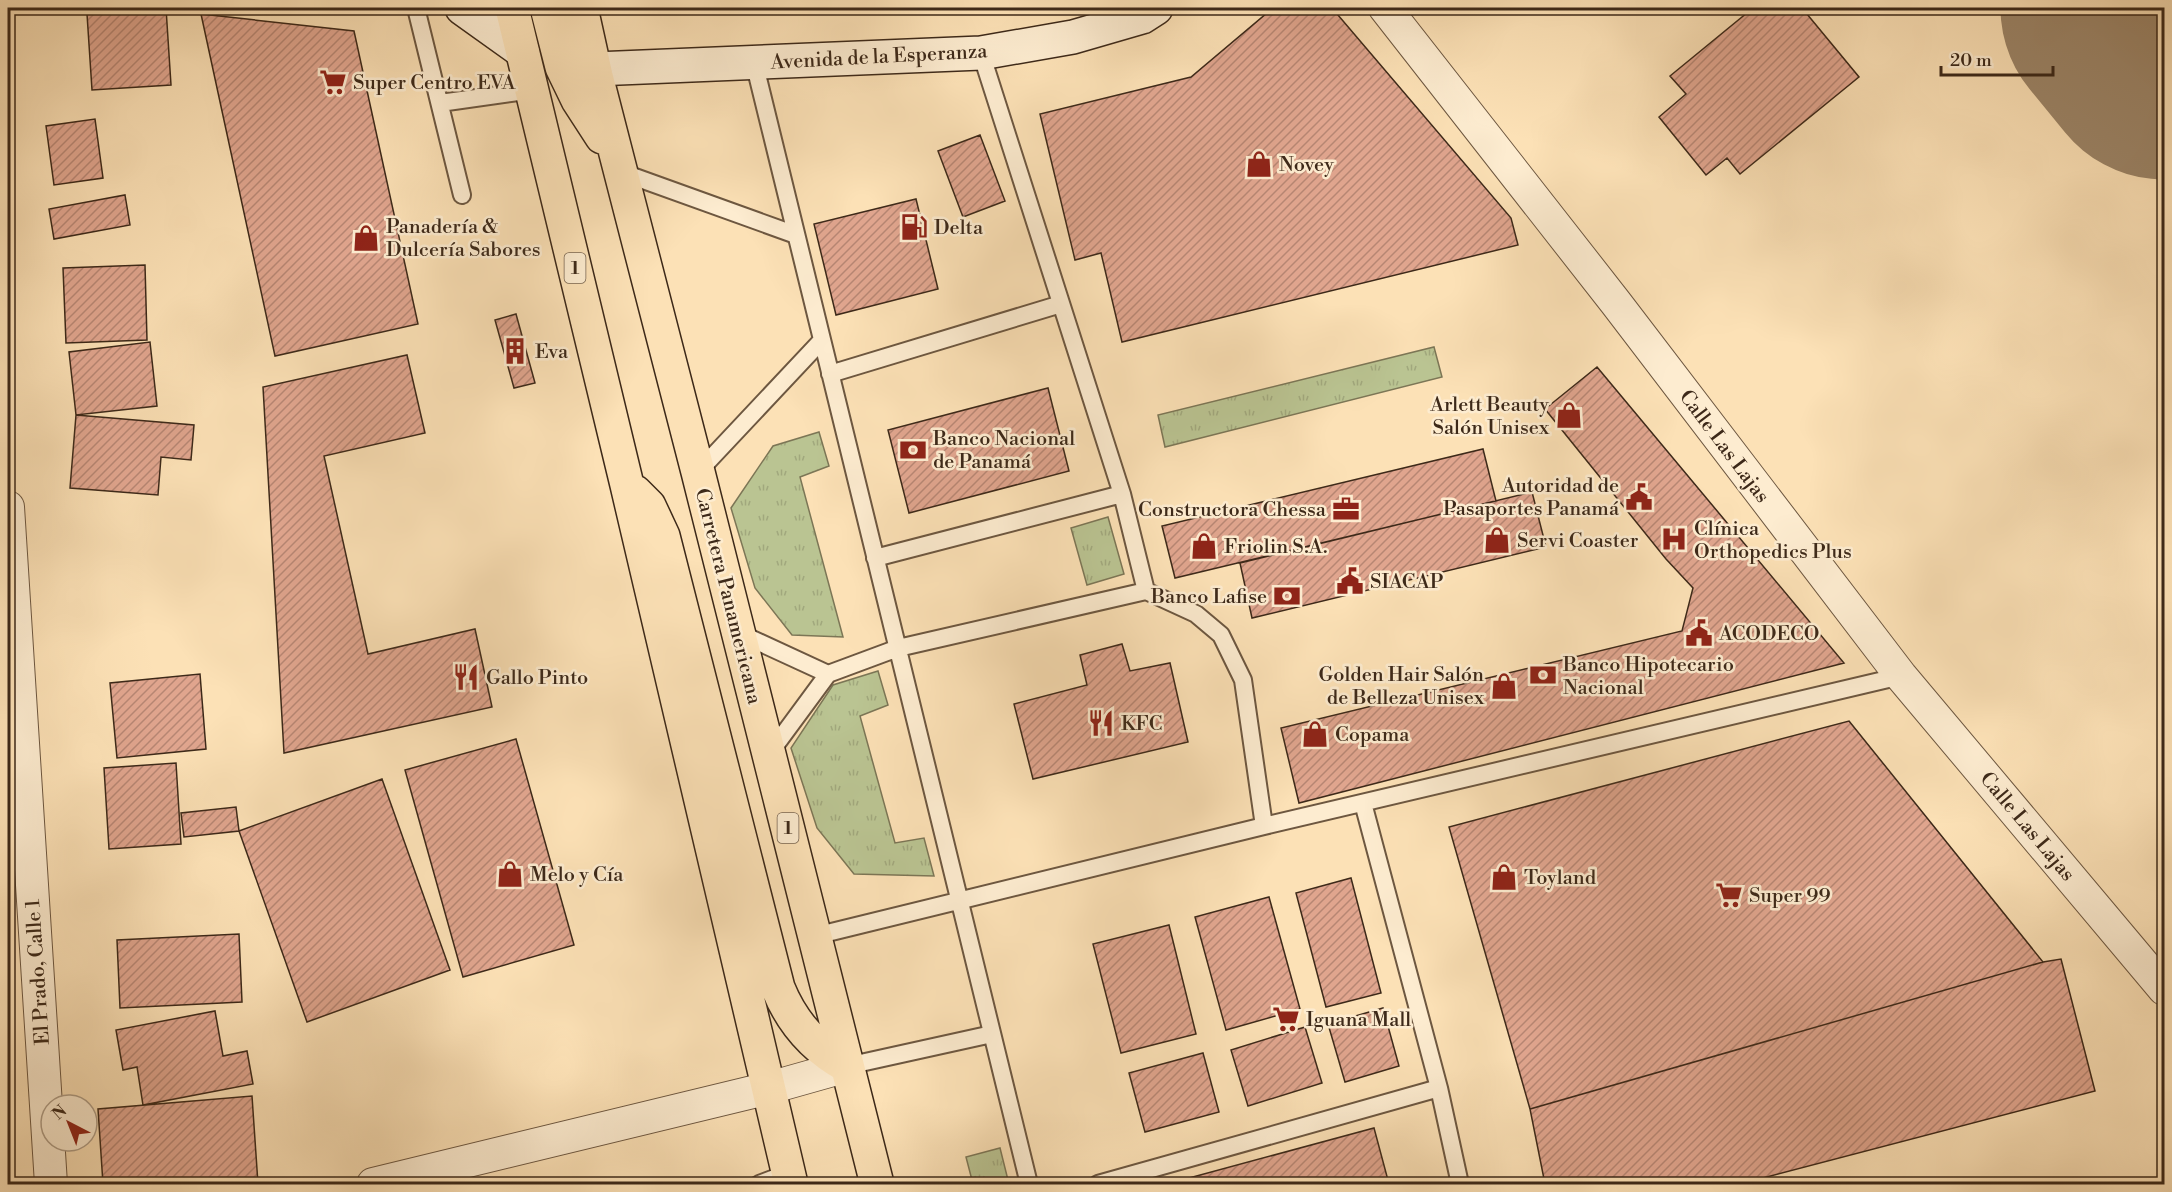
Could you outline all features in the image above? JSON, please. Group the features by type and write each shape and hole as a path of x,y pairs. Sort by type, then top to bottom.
{"highway":[{"name":"1","path":"512,8 769,1089 779,1181"},
{"path":"547,8 559,58 570,84 620,167"},
{"name":"Carretera Panamericana","path":"580,8 877,1185"},
{"path":"627,485 650,506 663,536 778,988 792,1017 807,1036 831,1058 848,1066"}],"street":[{"path":"462,8 522,51"},
{"name":"Avenida de la Esperanza","path":"594,69 981,53 1073,37 1142,17 1156,8"},
{"name":"Calle Las Lajas","path":"1385,8 1623,312 1901,676 2164,989"},
{"name":"El Prado, Calle 1","path":"8,507 51,1185"},
{"path":"373,1185 769,1089 848,1066"}],"lane":[{"path":"416,8 462,195"},
{"path":"981,53 1122,494 1146,591"},
{"path":"754,62 1029,1185"},
{"path":"440,103 532,90"},
{"path":"620,167 796,235"},
{"path":"831,374 1061,304"},
{"path":"698,472 822,340"},
{"path":"875,558 1122,494"},
{"path":"769,754 828,674 898,648 1146,591 1196,614 1221,635 1243,680 1263,826"},
{"path":"738,633 828,674"},
{"path":"815,936 1263,826 1901,676"},
{"path":"1363,803 1439,1088 1460,1185"},
{"path":"848,1066 992,1034"},
{"path":"1098,1185 1439,1088"}],"green space":[{"path":"1434,347 1442,377 1165,447 1158,415"},
{"path":"819,432 829,466 800,477 843,637 792,635 755,588 731,508 773,446"},
{"path":"1108,517 1124,574 1087,585 1071,528"},
{"path":"878,671 888,705 860,716 895,843 924,838 934,876 854,874 817,828 791,748 833,685"},
{"path":"1000,1148 1009,1184 973,1184 966,1157"}],"building":[{"path":"166,8 171,85 92,90 87,14"},
{"name":"Novey","path":"1273,8 1332,8 1511,218 1518,245 1122,342 1101,253 1075,260 1040,114 1191,77"},
{"path":"1753,8 1802,8 1859,77 1740,174 1727,158 1706,175 1659,117 1686,94 1670,76"},
{"path":"201,14 354,31 418,324 275,356"},
{"path":"95,119 103,178 54,185 46,126"},
{"path":"980,135 1005,201 963,217 938,151"},
{"path":"125,195 130,225 54,239 49,209"},
{"path":"916,199 938,289 836,315 814,224"},
{"path":"145,265 147,340 66,343 63,268"},
{"name":"Eva","path":"516,314 535,383 514,388 495,320"},
{"path":"150,342 157,406 76,415 69,352"},
{"path":"407,355 425,433 324,456 368,654 475,629 492,707 284,753 263,387"},
{"path":"1597,367 1844,663 1299,803 1281,728 1682,631 1693,588 1666,559 1545,409"},
{"path":"1048,388 1069,471 909,513 888,430"},
{"path":"76,415 194,425 191,460 161,457 158,495 70,488"},
{"path":"1483,449 1496,501 1175,578 1162,526"},
{"path":"1532,492 1546,547 1252,618 1240,563"},
{"name":"KFC","path":"1122,644 1130,671 1170,663 1188,742 1033,779 1014,704 1087,685 1080,655"},
{"path":"200,674 206,749 117,758 110,683"},
{"name":"Super 99","path":"1849,721 2043,962 1530,1109 1449,827"},
{"path":"516,739 574,945 463,977 405,770"},
{"path":"176,763 181,844 109,849 104,768"},
{"path":"382,779 450,970 307,1022 239,831"},
{"path":"236,807 239,831 184,837 181,813"},
{"path":"1351,878 1381,993 1326,1007 1296,893"},
{"path":"1269,897 1300,1009 1226,1030 1195,917"},
{"path":"1169,925 1196,1034 1121,1053 1093,944"},
{"path":"239,934 242,1002 120,1008 117,940"},
{"path":"2061,959 2095,1091 1740,1184 1545,1184 1530,1109 2043,962"},
{"path":"1383,1008 1399,1066 1345,1082 1328,1024"},
{"path":"215,1011 223,1056 247,1051 253,1084 143,1105 137,1067 123,1070 116,1030"},
{"path":"1305,1027 1322,1083 1248,1106 1231,1050"},
{"path":"1203,1053 1219,1112 1145,1132 1129,1073"},
{"path":"252,1096 258,1184 103,1184 99,1109"},
{"path":"1374,1128 1389,1184 1167,1184"}],"runway":[{"path":"2128,8 2164,52"}],"place":[{"name":"Super Centro EVA","path":"333,82"},
{"name":"Novey","path":"1259,164"},
{"name":"Delta","path":"914,227"},
{"name":"Panadería & Dulcería Sabores","path":"366,238"},
{"name":"Eva","path":"515,351"},
{"name":"Arlett Beauty Salón Unisex","path":"1569,415"},
{"name":"Banco Nacional de Panamá","path":"913,450"},
{"name":"Autoridad de Pasaportes Panamá","path":"1639,497"},
{"name":"Constructora Chessa","path":"1346,509"},
{"name":"Clínica Orthopedics Plus","path":"1674,539"},
{"name":"Servi Coaster","path":"1497,540"},
{"name":"Friolin S.A.","path":"1204,546"},
{"name":"SIACAP","path":"1350,581"},
{"name":"Banco Lafise","path":"1287,596"},
{"name":"ACODECO","path":"1699,633"},
{"name":"Banco Hipotecario Nacional","path":"1543,675"},
{"name":"Gallo Pinto","path":"466,677"},
{"name":"Golden Hair Salón de Belleza Unisex","path":"1504,686"},
{"name":"KFC","path":"1101,723"},
{"name":"Copama","path":"1315,734"},
{"name":"Melo y Cía","path":"510,874"},
{"name":"Toyland","path":"1504,877"},
{"name":"Super 99","path":"1729,895"},
{"name":"Iguana Mall","path":"1286,1019"}]}
